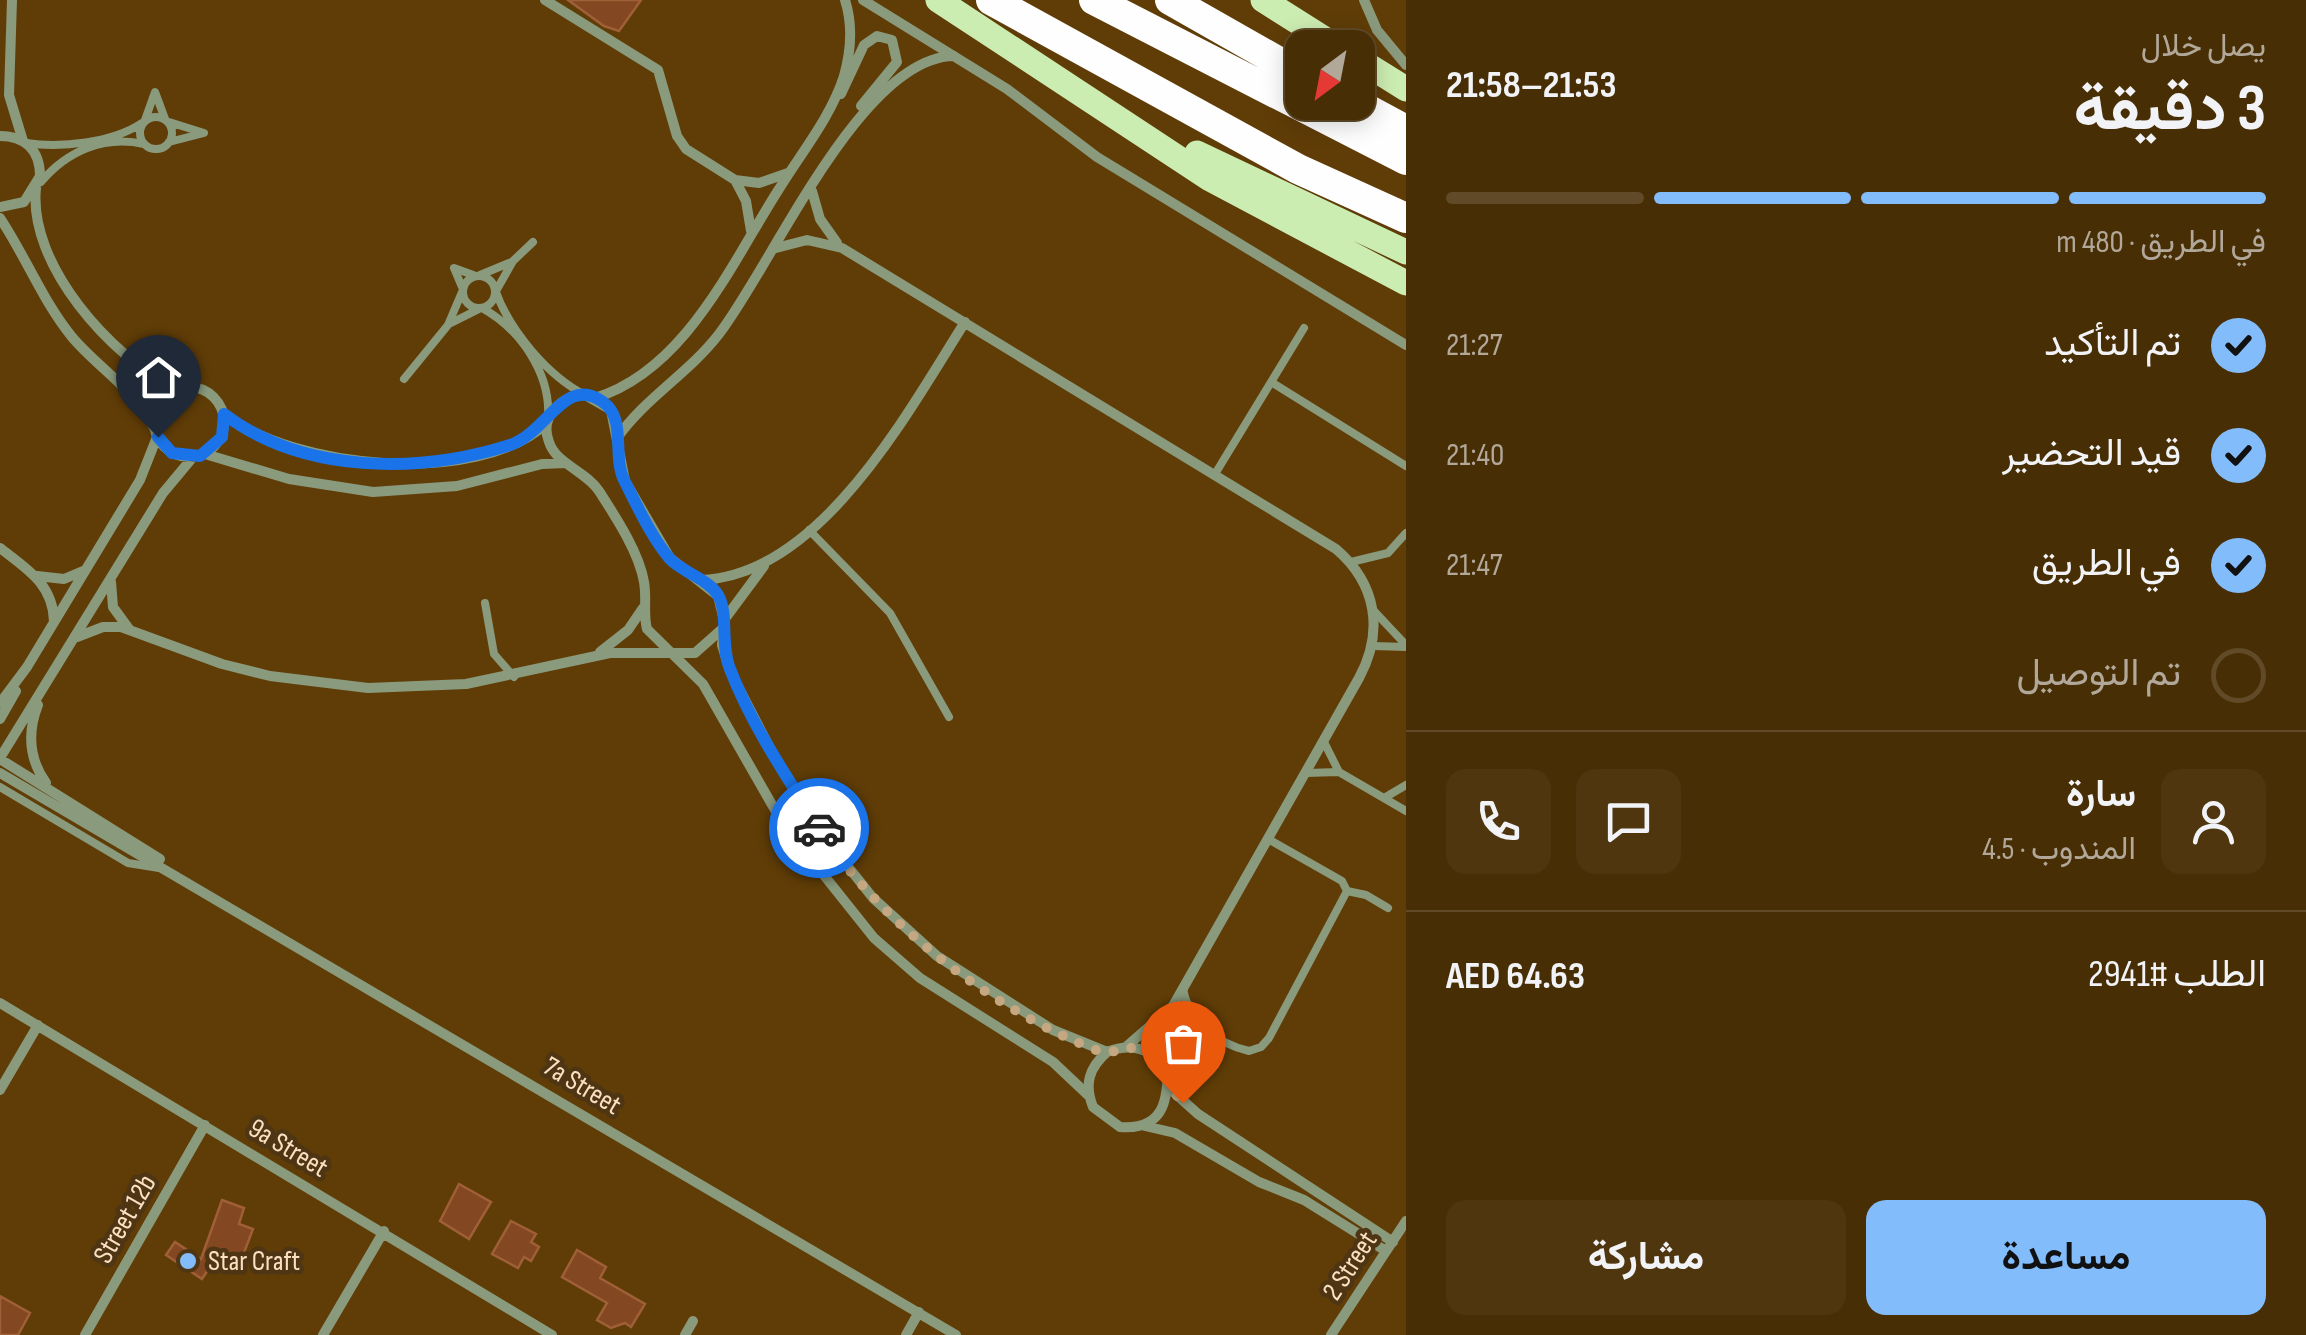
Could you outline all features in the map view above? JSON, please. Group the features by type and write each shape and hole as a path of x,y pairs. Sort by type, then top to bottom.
{"highway":[{"path":"991,0 1298,169 1406,218"},
{"path":"1094,0 1406,160"},
{"path":"1170,0 1285,65"},
{"path":"1375,113 1406,130"}],"main road":[{"path":"938,0 1226,188 1406,282"},
{"path":"1263,0 1310,30"},
{"path":"1375,70 1406,89"},
{"path":"1086,95 1280,195 1406,252"}],"street":[{"path":"12,0 9,96 25,142 38,158 38,227 75,299 126,356 175,389 206,390 224,414 252,434 330,458 402,463 472,455 507,446 548,420 567,398 590,396 629,382 675,343 712,296 853,76 864,44 877,36 892,40 898,62 866,97 812,191 705,352 638,413 616,439"},
{"path":"545,0 653,65 664,82 681,143 735,180 759,183 789,172"},
{"path":"831,106 849,51 845,0"},
{"path":"863,0 1007,89 1087,150 1406,345"},
{"path":"1364,0 1377,30 1406,64"},
{"path":"855,121 908,69 930,58 954,56"},
{"path":"0,136 25,142"},
{"path":"735,180 746,201 751,232"},
{"path":"0,207 24,202 37,186"},
{"path":"812,191 820,219 842,248"},
{"path":"0,218 54,312 90,358 142,407 172,453 199,455 289,479 372,492 457,486 542,464 570,464"},
{"path":"776,248 807,240 842,248 965,322 1351,562 1374,611 1373,646 1324,742 1173,1006 1127,1046 1107,1052 1091,1071 1088,1095"},
{"path":"77,638 102,626 130,630 222,664 319,684 417,688 514,676 594,655 695,654 768,562 809,530 882,450 965,322"},
{"path":"0,719 27,667 146,470 160,401 175,389"},
{"path":"590,396 611,410 620,471 662,548 679,567 718,596 730,671 774,756 826,839 873,898 914,939 1066,1037 1107,1052"},
{"path":"0,758 169,483 222,437 224,414"},
{"path":"548,420 548,442 598,489 636,560 644,582 647,630 703,684 783,824 874,938 946,996 1054,1062 1088,1095 1109,1123 1144,1126 1185,1138 1259,1182 1347,1219"},
{"path":"0,548 36,576 50,597 54,622"},
{"path":"700,580 728,578 768,562"},
{"path":"36,576 64,579 88,566"},
{"path":"111,580 114,608 130,630"},
{"path":"594,655 618,640 644,606"},
{"path":"0,702 27,667"},
{"path":"48,684 34,715 30,739 39,773 54,792"},
{"name":"7a Street","path":"0,758 185,877 956,1335"},
{"name":"7a Street","path":"0,773 185,877"},
{"name":"9a Street","path":"0,1003 552,1335"},
{"path":"1144,1126 1162,1112 1170,1090 1165,1044 1173,1006"},
{"path":"0,1090 38,1025"},
{"path":"1127,1046 1150,1052 1166,1070"},
{"path":"1170,1090 1190,1108 1274,1160 1347,1219 1389,1246"},
{"name":"Street 12b","path":"85,1335 205,1125"},
{"name":"2 Street","path":"1331,1335 1406,1221"},
{"path":"323,1335 384,1231"},
{"path":"906,1335 919,1312"},
{"path":"684,1335 693,1321"}],"lane":[{"path":"144,144 140,134 155,92 167,120 170,142"},
{"path":"25,142 93,142 115,141 154,149 204,133 167,120 143,122 93,142 60,162 37,186"},
{"path":"448,326 492,303 513,261 532,242"},
{"path":"404,378 448,326 462,291 478,276 513,261"},
{"path":"548,420 544,380 525,343 490,280 454,268 466,302 502,321 525,343 554,373 590,396"},
{"path":"1215,474 1304,328"},
{"path":"1271,382 1406,466"},
{"path":"809,530 890,614 949,717"},
{"path":"1351,562 1388,553 1406,534"},
{"path":"485,603 494,654 514,676"},
{"path":"1374,611 1406,646"},
{"path":"1373,646 1406,646"},
{"path":"1324,742 1339,772"},
{"path":"1306,773 1339,772 1406,812"},
{"path":"1384,798 1406,785"},
{"path":"0,788 128,864 143,869 165,868"},
{"path":"1268,840 1342,881 1348,891 1366,894 1388,908"},
{"path":"1183,989 1188,1008 1207,1030 1243,1050 1261,1047 1348,891"}],"building":[{"path":"568,0 641,0 619,31 604,26"},
{"path":"459,1184 491,1202 469,1239 440,1221"},
{"path":"222,1200 244,1208 239,1224 253,1229 242,1258 221,1250 202,1279 166,1255 175,1242 201,1259"},
{"path":"511,1221 536,1234 531,1242 539,1247 531,1261 524,1257 518,1268 492,1254"},
{"path":"577,1250 606,1267 600,1278 645,1304 631,1327 625,1323 611,1328 597,1320 607,1303 562,1277"},
{"path":"0,1296 30,1313 18,1335 0,1335"}],"way so far":[{"path":"819,828 873,898 914,939 1079,1043 1107,1052 1127,1046 1150,1052 1160,1060 1170,1090 1183,1103"}],"place":[{"name":"Star Craft","path":"188,1261"}],"route":[{"path":"158,437 172,453 200,456 222,437 224,414 252,434 330,458 437,461 472,455 529,437 567,398 585,395 604,402 616,419 617,460 625,481 670,558 718,596 723,607 722,644 730,671 774,756 819,828"}]}
